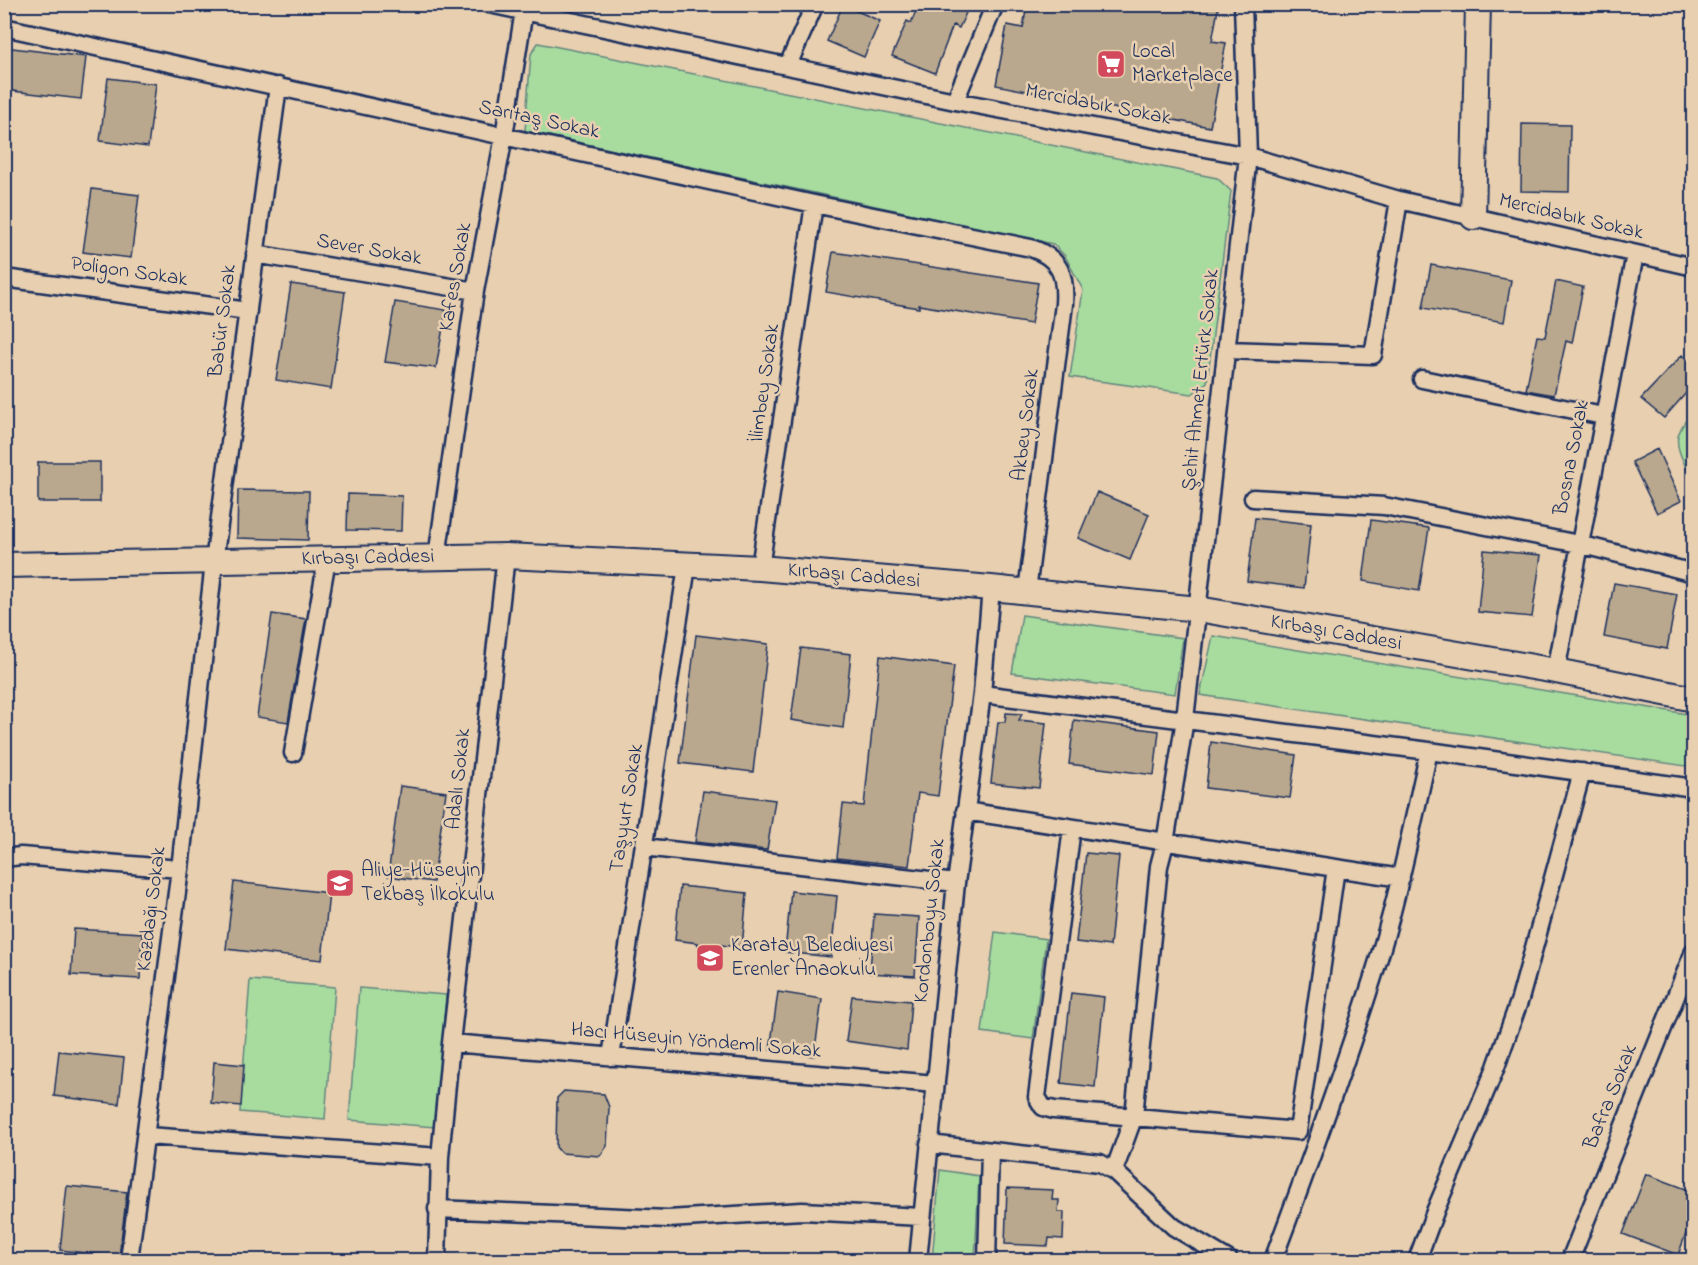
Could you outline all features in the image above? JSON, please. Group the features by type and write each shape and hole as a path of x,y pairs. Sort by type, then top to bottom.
{"street":[{"name":"Mercidabık Sokak","path":"489,4 525,9 955,100 1248,156 1399,200 1694,267"},
{"path":"788,65 814,4"},
{"path":"955,100 994,4"},
{"name":"Şehit Ahmet Ertürk Sokak","path":"1114,1172 1134,1116 1159,866 1165,843 1185,719 1227,350 1248,156 1243,4"},
{"path":"1473,218 1478,4"},
{"name":"Kafes Sokak","path":"437,557 475,291 525,9"},
{"name":"Sarıtaş Sokak","path":"4,27 814,204 1031,248 1047,253 1058,265"},
{"name":"Babür Sokak","path":"214,562 278,86"},
{"path":"1227,350 1372,355 1399,200"},
{"name":"İlimbey Sokak","path":"760,568 814,204"},
{"name":"Sever Sokak","path":"255,254 475,291"},
{"name":"Bosna Sokak","path":"1556,671 1635,254"},
{"name":"Akbey Sokak","path":"1027,591 1064,304 1065,285 1058,265"},
{"name":"Poligon Sokak","path":"4,278 248,311"},
{"path":"1422,379 1603,416"},
{"path":"1253,498 1384,506 1579,544 1694,573"},
{"name":"Kırbaşı Caddesi","path":"4,565 506,556 760,568 1027,591 1198,609 1556,671 1694,699"},
{"name":"Adalı Sokak","path":"436,1260 440,1157 451,1043 506,556"},
{"path":"293,753 327,559"},
{"name":"Kazdağı Sokak","path":"129,1260 147,1136 180,869 214,562"},
{"name":"Taşyurt Sokak","path":"611,1057 687,566"},
{"name":"Kordonboyu Sokak","path":"918,1260 956,884 982,694 991,588"},
{"path":"982,694 1429,751 1694,788"},
{"path":"1273,1260 1374,976 1401,878 1429,751"},
{"path":"1417,1260 1496,1067 1520,999 1582,772"},
{"path":"965,812 1401,878"},
{"path":"1072,828 1036,1097 1043,1107 1054,1110 1298,1131 1318,1138"},
{"path":"644,847 956,884"},
{"path":"4,858 21,856 180,869"},
{"path":"1298,1131 1336,868"},
{"name":"Bafra Sokak","path":"1570,1260 1694,951"},
{"name":"Hacı Hüseyin Yöndemli Sokak","path":"451,1043 936,1084"},
{"path":"147,1136 440,1157"},
{"path":"929,1144 1100,1163 1114,1172 1174,1227 1229,1260"},
{"path":"987,1260 990,1151"},
{"path":"437,1209 668,1219 802,1211 922,1217"}],"green space":[{"path":"538,43 1217,178 1231,191 1207,382 1192,394 1070,377 1083,290 1065,256 1053,244 525,131 531,54"},
{"path":"1693,411 1693,479 1690,477 1679,450 1678,436"},
{"path":"1022,615 1183,638 1175,694 1012,673"},
{"path":"1213,636 1693,715 1693,767 1200,695"},
{"path":"995,932 1046,939 1033,1039 982,1032"},
{"path":"250,980 335,987 325,1119 240,1112"},
{"path":"359,988 446,995 435,1127 349,1120"},
{"path":"940,1170 979,1176 975,1260 932,1260"}],"building":[{"path":"919,4 970,4 959,28 953,25 935,73 892,56 907,21 911,23"},
{"name":"Local Marketplace","path":"1027,4 1219,4 1212,41 1226,43 1210,127 996,85 1007,25 1023,28"},
{"path":"843,5 880,21 864,57 827,41"},
{"path":"4,47 86,57 81,99 4,90"},
{"path":"108,78 156,84 148,147 100,141"},
{"path":"1522,124 1570,125 1569,192 1521,191"},
{"path":"92,189 139,195 131,258 83,252"},
{"path":"833,252 1038,283 1031,324 826,292"},
{"path":"1431,265 1511,280 1504,322 1423,308"},
{"path":"1556,281 1583,287 1572,343 1566,341 1554,395 1526,390 1537,336 1545,337"},
{"path":"291,284 345,292 331,389 276,380"},
{"path":"395,302 446,310 436,368 385,362"},
{"path":"1682,355 1694,366 1694,384 1664,418 1641,399"},
{"path":"1657,449 1681,501 1657,513 1632,462"},
{"path":"38,462 100,462 100,502 38,502"},
{"path":"238,490 309,491 308,540 237,538"},
{"path":"1097,492 1149,514 1130,560 1078,538"},
{"path":"348,494 402,496 401,531 347,530"},
{"path":"1255,518 1311,524 1304,588 1247,581"},
{"path":"1371,520 1429,528 1419,591 1363,581"},
{"path":"1484,550 1541,555 1532,617 1478,612"},
{"path":"1614,583 1677,594 1667,649 1604,637"},
{"path":"272,614 306,619 288,722 257,717"},
{"path":"696,635 768,644 753,772 680,763"},
{"path":"801,648 851,654 843,728 791,720"},
{"path":"880,656 954,666 938,796 918,793 909,866 837,858 843,804 864,806"},
{"path":"1006,713 1022,714 1019,720 1046,723 1039,788 991,783 998,722 1005,722"},
{"path":"1074,720 1159,731 1154,775 1069,764"},
{"path":"1211,742 1296,755 1290,798 1206,788"},
{"path":"400,786 446,792 433,882 388,876"},
{"path":"703,791 775,800 767,850 695,842"},
{"path":"1086,853 1119,856 1110,946 1076,942"},
{"path":"234,882 329,893 322,960 226,949"},
{"path":"680,886 747,893 742,947 720,945 719,948 675,940"},
{"path":"791,891 837,896 831,957 785,952"},
{"path":"874,914 919,917 915,976 870,973"},
{"path":"74,929 142,933 140,979 71,975"},
{"path":"778,992 822,999 814,1056 770,1050"},
{"path":"1071,993 1104,997 1095,1087 1061,1083"},
{"path":"852,996 911,1001 907,1050 846,1041"},
{"path":"59,1051 124,1058 119,1104 54,1096"},
{"path":"214,1062 244,1065 241,1106 211,1103"},
{"path":"564,1091 604,1094 609,1107 607,1146 600,1156 561,1153 556,1147 557,1098"},
{"path":"1646,1174 1694,1192 1694,1212 1678,1255 1623,1234"},
{"path":"67,1186 127,1192 119,1257 60,1250"},
{"path":"1007,1188 1053,1190 1052,1200 1059,1200 1058,1212 1064,1212 1063,1239 1049,1238 1048,1246 1005,1244"}],"place":[{"name":"Local Marketplace","path":"1111,64"},
{"name":"Aliye-Hüseyin Tekbaş İlkokulu","path":"340,883"},
{"name":"Karatay Belediyesi Erenler Anaokulu","path":"710,958"}]}
